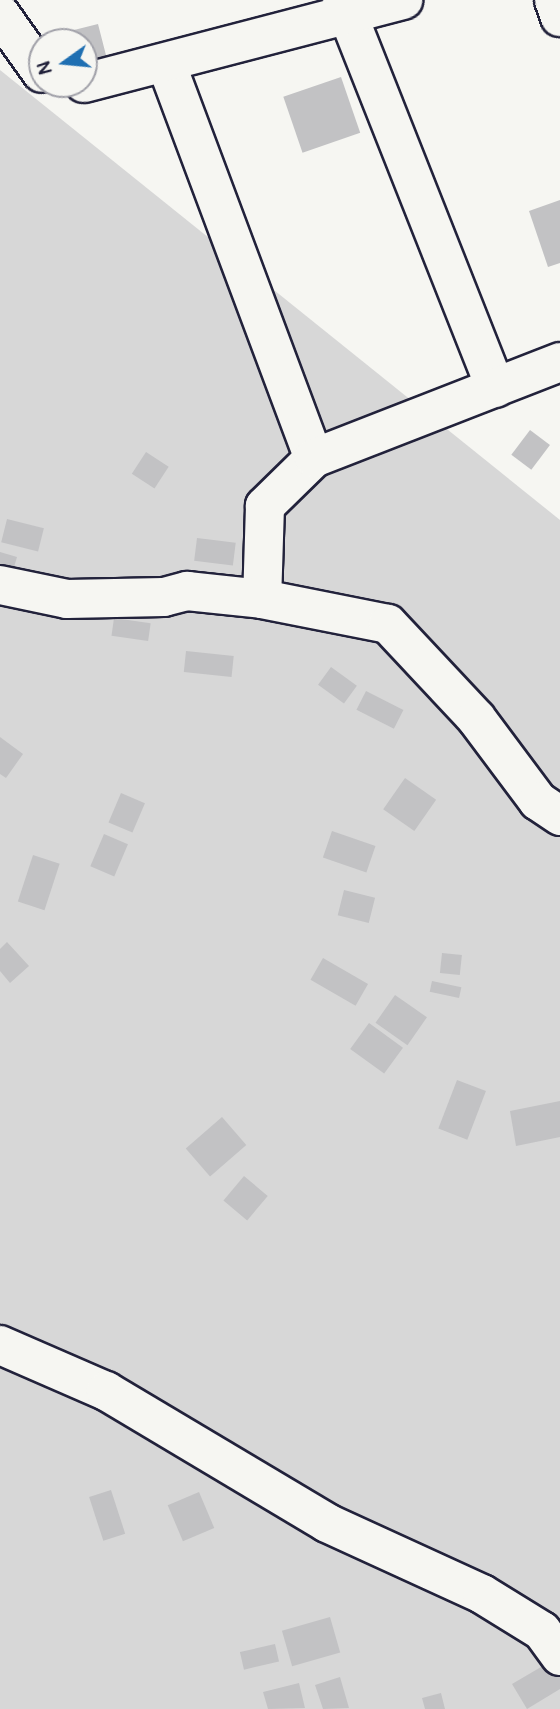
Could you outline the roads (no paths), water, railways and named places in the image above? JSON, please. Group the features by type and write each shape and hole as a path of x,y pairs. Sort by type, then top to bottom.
{"street":[{"path":"98,79 166,63 345,7 403,0"},
{"path":"554,0 560,17"},
{"path":"345,7 496,388"},
{"path":"2,10 28,51"},
{"path":"166,63 314,458"},
{"path":"262,599 265,506 314,458 560,362"},
{"path":"0,585 67,599 164,597 187,591 262,599 388,624 476,718 538,801 560,816"},
{"path":"0,1345 106,1391 327,1523 482,1594 542,1631 560,1656"}]}
